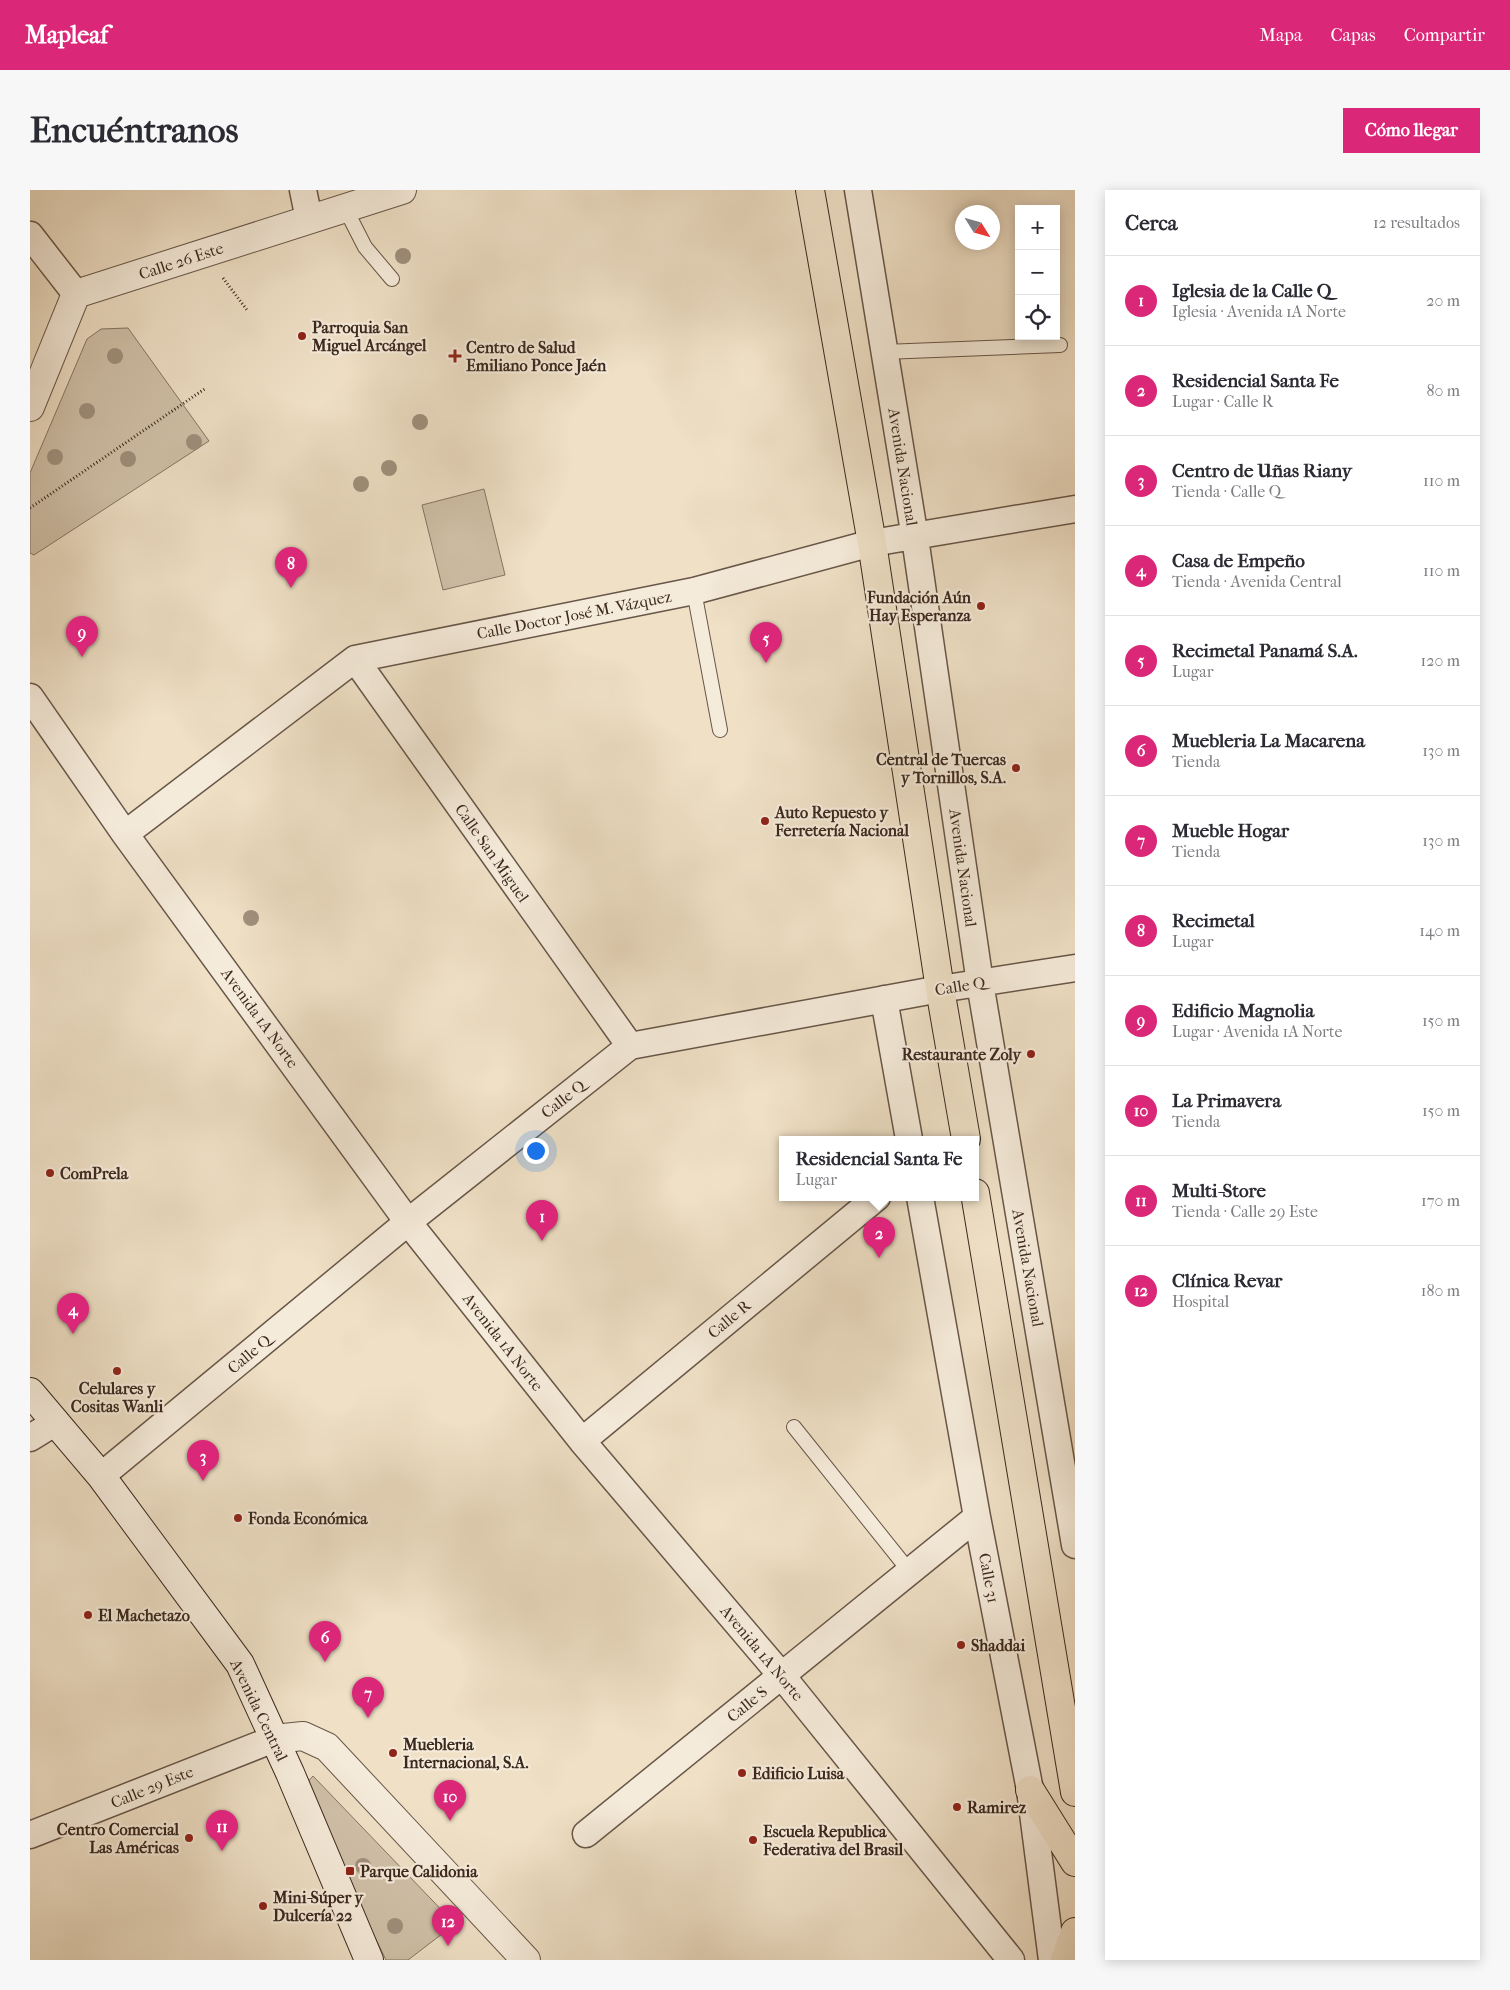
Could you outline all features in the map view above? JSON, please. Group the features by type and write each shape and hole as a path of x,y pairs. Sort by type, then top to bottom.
{"main road":[{"path":"810,190 872,543 940,989 965,1136"},
{"path":"976,1201 1075,1792"},
{"path":"1030,1790 1075,1862"},
{"path":"1065,1960 1075,1932"}],"street":[{"path":"303,190 309,219"},
{"name":"Calle 26 Este","path":"76,294 402,190"},
{"name":"Avenida Nacional","path":"858,190 914,538 980,983 1070,1484 1075,1545"},
{"path":"30,235 76,294 30,407"},
{"name":"Calle Doctor José M. Vázquez","path":"125,834 355,658 694,591 872,543 914,538 1075,509"},
{"name":"Calle San Miguel","path":"355,658 630,1046"},
{"name":"Avenida 1A Norte","path":"30,697 125,834 408,1222 582,1441 782,1676 1011,1960"},
{"name":"Calle Q","path":"101,1476 408,1222 630,1046 940,989 1075,968"},
{"path":"884,999 908,1136"},
{"name":"Calle R","path":"582,1441 872,1201"},
{"name":"Calle 31","path":"921,1201 977,1517 1030,1790 1052,1960"},
{"name":"Avenida Central","path":"30,1392 101,1476 240,1664 274,1738 369,1960"},
{"path":"30,1438 56,1422"},
{"name":"Calle S","path":"586,1834 977,1517"},
{"path":"274,1738 303,1736 327,1747 526,1960"},
{"name":"Calle 29 Este","path":"30,1835 274,1738"}],"lane":[{"path":"345,208 365,247 392,279"},
{"path":"884,352 1060,344"},
{"path":"694,591 720,730"},
{"path":"794,1427 910,1572"}],"path":[{"path":"223,277 247,310"},
{"path":"30,508 206,388"}],"shaded area":[{"path":"128,328 209,441 34,555 30,553 30,473 87,339 101,329"},
{"path":"484,489 505,575 443,590 422,505"},
{"path":"313,1776 455,1924 408,1960 386,1960 302,1788"}],"place":[{"name":"Parroquia San Miguel Arcángel","path":"302,336"},
{"name":"Centro de Salud Emiliano Ponce Jaén","path":"455,356"},
{"name":"Recimetal","path":"291,588"},
{"name":"Fundación Aún Hay Esperanza","path":"981,606"},
{"name":"Edificio Magnolia","path":"82,657"},
{"name":"Recimetal Panamá S.A.","path":"766,663"},
{"name":"Central de Tuercas y Tornillos, S.A.","path":"1016,768"},
{"name":"Auto Repuesto y Ferretería Nacional","path":"765,821"},
{"name":"Restaurante Zoly","path":"1031,1054"},
{"name":"ComPrela","path":"50,1173"},
{"name":"Iglesia de la Calle Q","path":"542,1241"},
{"name":"Residencial Santa Fe","path":"879,1258"},
{"name":"Casa de Empeño","path":"73,1334"},
{"name":"Celulares y Cositas Wanli","path":"117,1371"},
{"name":"Centro de Uñas Riany","path":"203,1481"},
{"name":"Fonda Económica","path":"238,1518"},
{"name":"El Machetazo","path":"88,1615"},
{"name":"Shaddai","path":"961,1645"},
{"name":"Muebleria La Macarena","path":"325,1662"},
{"name":"Mueble Hogar","path":"368,1718"},
{"name":"Muebleria Internacional, S.A.","path":"393,1753"},
{"name":"Edificio Luisa","path":"742,1773"},
{"name":"Ramirez","path":"957,1807"},
{"name":"La Primavera","path":"450,1821"},
{"name":"Centro Comercial Las Américas","path":"189,1838"},
{"name":"Escuela Republica Federativa del Brasil","path":"753,1840"},
{"name":"Multi-Store","path":"222,1851"},
{"name":"Parque Calidonia","path":"350,1871"},
{"name":"Mini-Súper y Dulcería 22","path":"263,1906"},
{"name":"Clínica Revar","path":"448,1946"}]}
